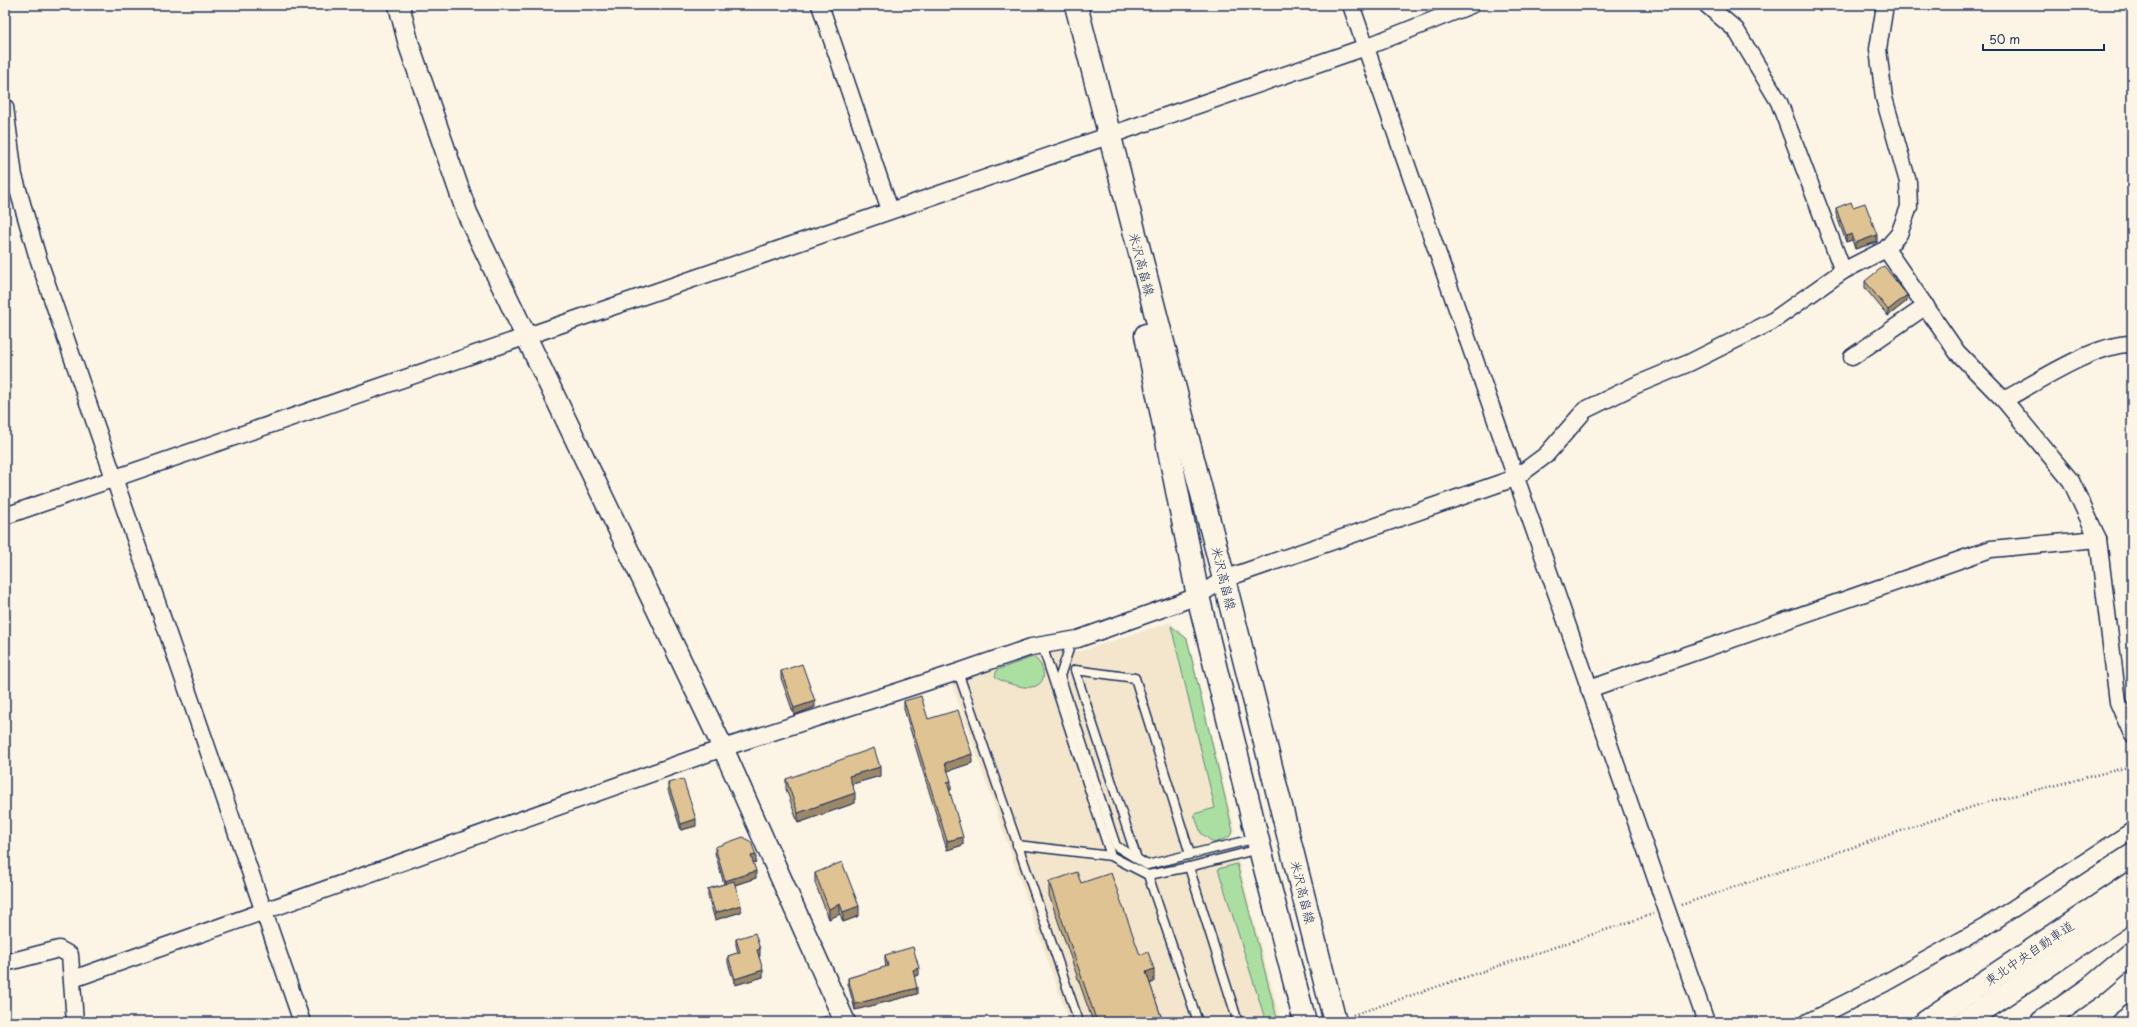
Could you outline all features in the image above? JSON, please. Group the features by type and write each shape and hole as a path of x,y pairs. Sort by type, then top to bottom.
{"main road":[{"name":"米沢高畠線","path":"1076,5 1224,579 1335,1021"},
{"name":"米沢高畠線","path":"1109,135 1198,596 1305,1022"},
{"name":"東北中央自動車道","path":"1957,1014 2132,883"},
{"name":"東北中央自動車道","path":"1925,1022 1957,1014 2132,909"},
{"path":"2042,1022 2092,986 2132,953"},
{"path":"1915,1022 1957,1014"}],"street":[{"path":"399,5 409,45 467,213 723,748 845,1022"},
{"path":"820,5 890,210"},
{"path":"1351,5 1706,1022"},
{"path":"5,516 1366,47 1471,5"},
{"path":"1707,5 1736,30 1779,102 1843,271"},
{"path":"73,979 723,748 1042,645 1072,640 1198,596 1224,579 1516,478 1546,455 1585,410 1636,385 1689,363 1771,322 1843,271 1886,249 1899,234 1909,207 1908,182 1884,98 1878,49 1885,5"},
{"path":"5,107 14,176 37,255 302,1022"},
{"path":"1886,249 1957,352 2004,400 2071,481 2098,539 2118,702 2132,734"},
{"path":"1852,358 1926,306"},
{"path":"2004,400 2069,364 2120,344 2132,344"},
{"path":"1590,689 1991,549 2098,539"},
{"path":"1808,1022 1885,983 1985,927 2132,831"},
{"path":"5,963 60,949 70,955 73,979 75,1022"},
{"path":"2119,1022 2132,1012"}],"lane":[{"path":"1072,640 1060,676 1116,846 1147,865 1190,854 1259,843"},
{"path":"1042,645 1111,856"},
{"path":"1137,859 1075,670 1135,678 1190,854"},
{"path":"958,672 1079,1022"},
{"path":"1017,844 1111,856 1148,875 1189,867 1259,843"},
{"path":"1189,867 1238,1022"},
{"path":"1148,875 1198,1022"}],"path":[{"path":"1335,1021 1984,803 2132,766"}],"shaded area":[{"path":"1170,622 1188,638 1235,830 1232,837 1281,1022 1069,1022 952,684 1034,654 1081,651"}],"green space":[{"path":"1171,626 1187,639 1233,831 1229,837 1214,843 1201,833 1194,814 1215,808"},
{"path":"1033,657 1040,664 1043,673 1043,678 1038,685 1032,687 1018,686 1001,681 995,676 997,670"},
{"path":"1237,864 1278,1022 1266,1022 1218,869"}],"building":[{"path":"1851,202 1853,207 1865,203 1877,235 1855,243 1852,234 1846,236 1836,208"},
{"path":"1884,266 1907,295 1888,310 1865,281"},
{"path":"802,664 815,701 794,708 781,671"},
{"path":"921,696 928,719 958,710 972,754 945,763 951,781 947,782 963,837 947,841 904,701"},
{"path":"874,748 880,767 849,776 855,793 798,813 786,779"},
{"path":"683,779 696,819 681,824 668,783"},
{"path":"743,837 751,842 756,855 751,856 756,871 725,881 715,847"},
{"path":"842,862 859,906 843,912 840,904 829,909 815,873"},
{"path":"1077,872 1081,883 1111,873 1140,955 1148,952 1154,969 1146,972 1163,1022 1097,1022 1049,882"},
{"path":"734,881 741,905 715,913 708,889"},
{"path":"755,933 760,949 757,950 763,970 735,979 728,956 740,952 736,939"},
{"path":"913,947 919,968 913,970 917,988 855,1004 848,978 888,966 885,955"},
{"path":"827,1016 829,1022 807,1022"}]}
